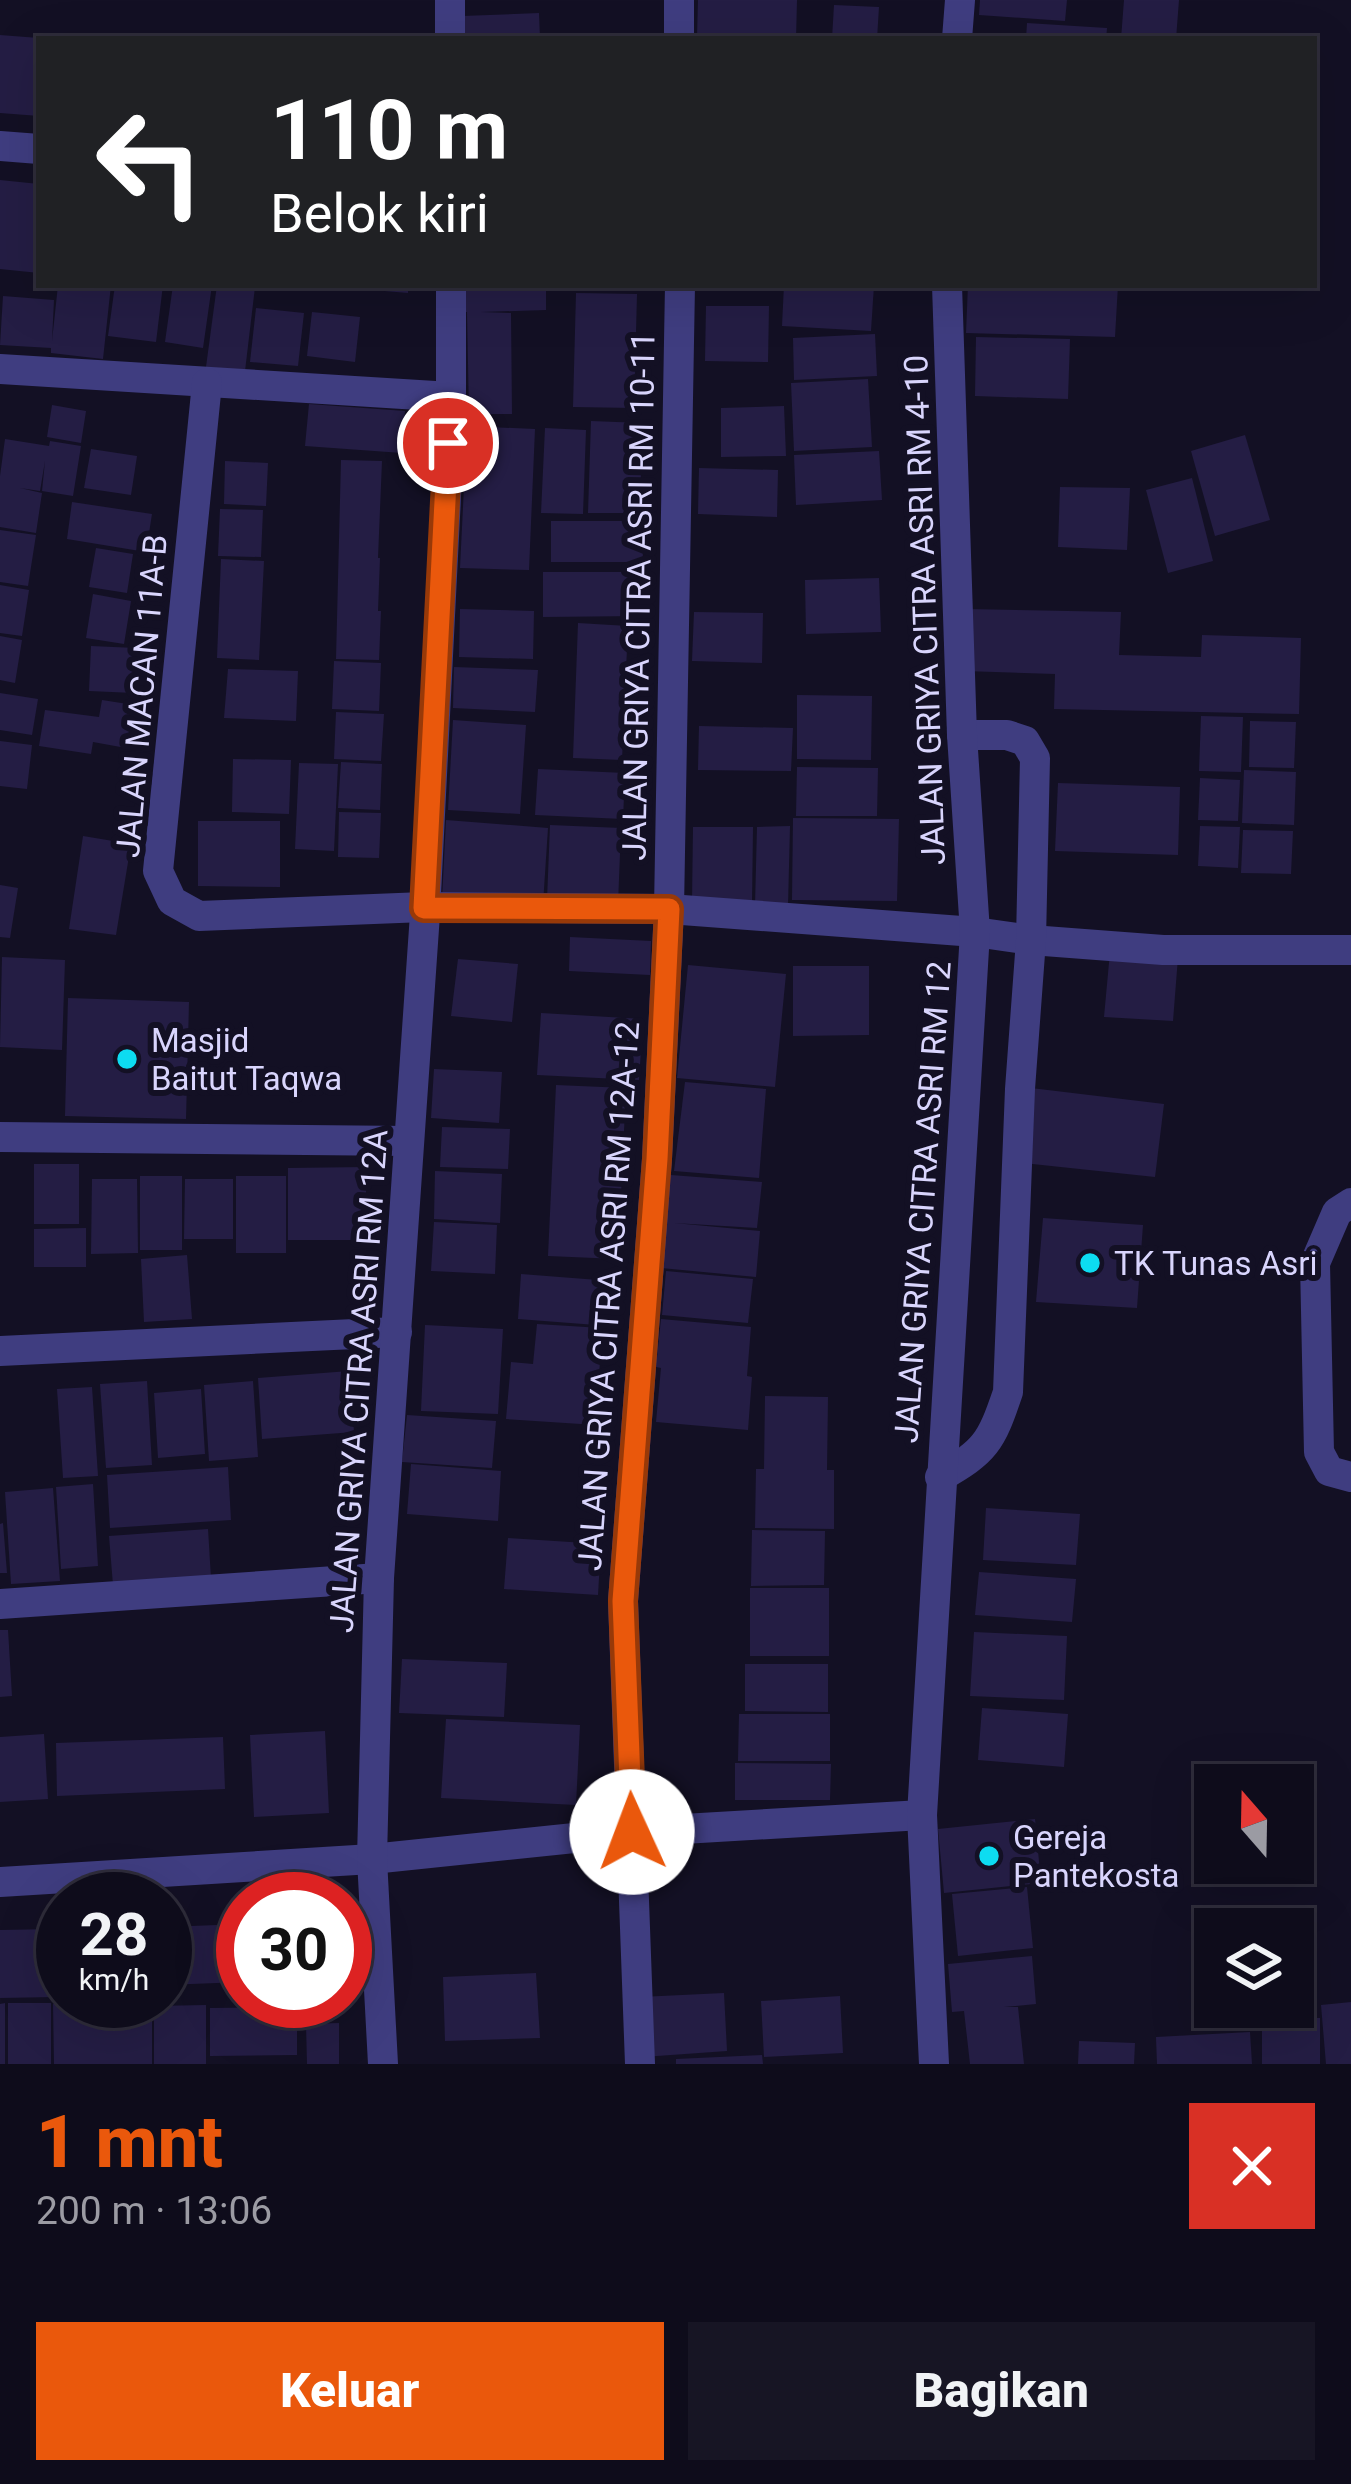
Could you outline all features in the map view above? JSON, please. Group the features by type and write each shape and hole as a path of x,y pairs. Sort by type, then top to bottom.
{"street":[{"path":"450,0 450,36"},
{"path":"679,0 679,36"},
{"path":"957,36 960,0"},
{"path":"0,146 36,149"},
{"name":"JALAN GRIYA CITRA ASRI RM 12A","path":"383,2064 373,1859 379,1578 424,908 451,397 451,288"},
{"name":"JALAN GRIYA CITRA ASRI RM 10-11","path":"669,909 680,288"},
{"name":"JALAN GRIYA CITRA ASRI RM 4-10","path":"947,288 962,735 975,932"},
{"path":"0,369 451,397"},
{"name":"JALAN MACAN 11A-B","path":"207,383 158,871 172,901 199,916 424,908 669,909 1163,950 1351,950"},
{"path":"934,2064 922,1816 940,1477 970,1460 994,1434 1008,1392 1031,940 1035,758 1025,741 1006,735 962,735"},
{"name":"JALAN GRIYA CITRA ASRI RM 12A-12","path":"640,2064 623,1601 657,1159 669,909"},
{"name":"JALAN GRIYA CITRA ASRI RM 12","path":"940,1477 975,932"},
{"path":"0,1137 409,1141"},
{"path":"1351,1203 1337,1212 1316,1263 1318,1452 1330,1471 1351,1477"},
{"path":"0,1351 397,1332"},
{"path":"0,1604 379,1578"},
{"path":"0,1882 373,1859 632,1832 922,1816"}],"building":[{"path":"698,0 797,0 796,36 697,36"},
{"path":"980,0 1067,0 1065,21 979,15"},
{"path":"1124,0 1179,0 1176,36 1121,36"},
{"path":"834,5 879,7 877,36 832,36"},
{"path":"539,13 540,36 463,36 462,16"},
{"path":"1027,23 1107,28 1106,36 1026,36"},
{"path":"0,35 36,38 36,116 0,113"},
{"path":"0,180 36,184 36,273 0,269"},
{"path":"58,288 111,288 103,359 51,353 51,348 0,345 3,296 54,300 52,341"},
{"path":"115,288 163,288 156,342 108,336"},
{"path":"173,288 212,288 203,348 165,342"},
{"path":"217,288 255,288 245,371 206,367"},
{"path":"349,288 408,288 408,293"},
{"path":"456,288 546,288 546,310 481,312 511,313 512,414 469,414 467,312 457,312"},
{"path":"784,288 874,288 871,331 782,326"},
{"path":"968,288 1118,288 1115,337 966,333"},
{"path":"576,293 637,294 634,408 573,407"},
{"path":"706,306 769,306 768,362 705,361"},
{"path":"256,308 304,313 298,366 250,362"},
{"path":"312,312 360,317 355,362 307,356"},
{"path":"875,334 877,376 794,380 793,338"},
{"path":"976,337 1070,339 1068,399 975,396"},
{"path":"868,379 872,447 794,451 791,383"},
{"path":"309,404 405,411 402,453 305,446"},
{"path":"52,405 86,411 81,443 47,437"},
{"path":"784,406 786,456 721,457 721,408"},
{"path":"591,421 642,423 640,513 588,513"},
{"path":"467,426 535,429 529,570 460,568"},
{"path":"545,428 586,430 583,514 541,513"},
{"path":"1245,435 1270,520 1215,536 1191,451"},
{"path":"5,439 81,446 73,496 42,491 45,461 40,491 20,488 42,493 36,533 0,527"},
{"path":"91,449 137,456 131,495 84,488"},
{"path":"879,451 882,500 796,505 794,455"},
{"path":"341,460 382,461 379,660 336,659"},
{"path":"225,461 268,463 266,506 224,504"},
{"path":"699,468 778,470 777,517 698,514"},
{"path":"1192,478 1213,561 1168,573 1146,490"},
{"path":"1060,487 1130,488 1127,550 1058,547"},
{"path":"72,502 152,514 146,552 67,539"},
{"path":"220,509 263,510 261,557 218,556"},
{"path":"551,521 642,521 643,562 551,562"},
{"path":"0,530 36,535 28,586 0,582"},
{"path":"96,548 133,554 127,593 89,587"},
{"path":"221,559 264,561 259,660 217,658"},
{"path":"543,572 641,572 640,616 543,617"},
{"path":"879,578 881,632 806,634 805,580"},
{"path":"0,585 29,590 22,636 0,633"},
{"path":"93,594 131,601 124,644 86,638"},
{"path":"460,609 534,611 533,659 459,657"},
{"path":"966,609 1121,612 1119,655 1201,657 1202,635 1301,638 1299,714 1054,709 1055,674 964,671"},
{"path":"694,612 763,613 762,663 692,661"},
{"path":"578,623 628,626 622,760 573,758"},
{"path":"0,636 22,640 15,683 0,680"},
{"path":"91,646 136,648 134,693 89,691"},
{"path":"334,661 381,663 379,711 332,709"},
{"path":"454,667 538,670 535,712 453,708"},
{"path":"228,669 298,671 296,721 224,718"},
{"path":"0,693 38,699 32,735 0,730"},
{"path":"797,695 872,696 871,760 797,759"},
{"path":"102,700 134,705 126,748 93,742 91,754 39,746 45,710 99,717"},
{"path":"336,712 384,714 381,761 334,759"},
{"path":"1201,716 1243,717 1241,772 1199,771"},
{"path":"453,720 526,725 520,814 448,810"},
{"path":"1250,721 1296,722 1294,768 1249,767"},
{"path":"699,726 793,728 791,771 698,770"},
{"path":"0,741 32,745 27,789 0,786"},
{"path":"233,759 291,760 289,814 232,812"},
{"path":"341,762 382,764 380,810 338,808"},
{"path":"299,763 338,764 334,851 295,849"},
{"path":"797,767 878,768 877,816 796,816"},
{"path":"538,769 625,773 623,819 535,815"},
{"path":"1244,770 1296,772 1294,825 1242,823"},
{"path":"1200,778 1240,780 1238,821 1198,820"},
{"path":"1058,783 1180,787 1178,855 1055,851"},
{"path":"339,812 381,813 379,858 338,857"},
{"path":"793,818 899,819 897,901 792,900"},
{"path":"446,820 548,828 543,904 442,900"},
{"path":"198,821 280,821 280,887 198,886"},
{"path":"550,825 621,828 618,904 547,900"},
{"path":"790,826 788,906 755,906 757,827"},
{"path":"1200,826 1240,827 1238,868 1198,866"},
{"path":"693,827 753,827 752,904 692,903"},
{"path":"1243,830 1293,831 1291,874 1241,873"},
{"path":"83,836 131,844 116,935 69,929"},
{"path":"0,885 18,888 10,938 0,937"},
{"path":"570,937 651,941 650,975 569,971"},
{"path":"1110,952 1178,957 1173,1021 1104,1017"},
{"path":"2,957 65,960 62,1050 0,1047"},
{"path":"458,959 518,964 512,1022 451,1016"},
{"path":"688,965 786,974 775,1087 677,1078"},
{"path":"793,966 869,966 869,1035 793,1036"},
{"name":"Masjid Baitut Taqwa","path":"68,998 189,1002 186,1119 65,1116"},
{"path":"541,1013 643,1019 639,1080 537,1075"},
{"path":"434,1069 502,1072 499,1123 431,1118"},
{"path":"685,1082 766,1089 759,1178 674,1171"},
{"path":"556,1085 626,1088 618,1259 548,1256"},
{"path":"1031,1088 1164,1104 1155,1177 1023,1163"},
{"path":"442,1127 510,1129 508,1169 440,1167"},
{"path":"34,1164 79,1164 79,1224 34,1224"},
{"path":"366,1167 366,1240 288,1240 288,1168"},
{"path":"435,1171 502,1174 500,1223 434,1219"},
{"path":"671,1175 762,1182 757,1228 674,1223 760,1231 756,1277 661,1268"},
{"path":"140,1176 182,1176 182,1250 140,1250"},
{"path":"236,1176 286,1176 286,1253 236,1253"},
{"path":"92,1179 137,1179 138,1253 91,1254"},
{"path":"185,1179 233,1179 233,1239 184,1239"},
{"name":"TK Tunas Asri","path":"1043,1218 1143,1225 1137,1308 1036,1302"},
{"path":"434,1222 497,1225 495,1274 431,1271"},
{"path":"86,1228 86,1267 34,1267 34,1229"},
{"path":"187,1255 192,1319 144,1322 141,1259"},
{"path":"666,1271 753,1279 748,1323 662,1315"},
{"path":"521,1274 611,1281 609,1326 518,1319"},
{"path":"661,1319 751,1327 748,1430 656,1422"},
{"path":"537,1324 602,1328 596,1425 506,1419 511,1362 533,1364"},
{"path":"425,1325 503,1329 498,1414 421,1411"},
{"path":"349,1371 354,1432 262,1439 258,1378"},
{"path":"147,1381 152,1465 106,1468 100,1384"},
{"path":"253,1381 258,1457 209,1461 204,1385"},
{"path":"92,1387 98,1476 63,1478 57,1389"},
{"path":"201,1389 205,1454 158,1458 154,1393"},
{"path":"765,1396 828,1397 827,1470 834,1470 834,1529 755,1528 756,1469 764,1469"},
{"path":"407,1415 496,1421 492,1468 402,1462"},
{"path":"411,1464 501,1471 498,1521 407,1514"},
{"path":"228,1467 231,1520 110,1528 107,1475"},
{"path":"93,1484 98,1566 61,1569 56,1487"},
{"path":"53,1488 60,1581 11,1584 5,1492"},
{"path":"986,1508 1080,1514 1076,1565 983,1560"},
{"path":"3,1523 7,1573 0,1573"},
{"path":"208,1529 211,1578 113,1585 109,1536"},
{"path":"752,1530 825,1531 824,1585 751,1586"},
{"path":"508,1538 601,1544 598,1595 504,1589"},
{"path":"979,1572 1076,1579 1072,1622 975,1615"},
{"path":"750,1588 829,1588 829,1656 750,1656"},
{"path":"0,1630 8,1630 12,1696 0,1697"},
{"path":"974,1632 1067,1636 1064,1700 970,1696"},
{"path":"402,1659 507,1663 504,1717 399,1713"},
{"path":"745,1664 828,1664 828,1712 745,1711"},
{"path":"982,1708 1068,1714 1064,1767 978,1760"},
{"path":"739,1714 830,1714 830,1761 738,1761"},
{"path":"446,1719 580,1725 576,1805 441,1798"},
{"path":"325,1731 329,1813 254,1817 250,1735"},
{"path":"44,1734 48,1799 0,1802 0,1737"},
{"path":"223,1737 225,1789 57,1796 56,1743"},
{"path":"735,1763 831,1764 830,1800 735,1800"},
{"name":"Gereja Pantekosta","path":"1035,1819 1041,1883 944,1893 938,1829"},
{"path":"1027,1887 1033,1948 958,1956 952,1894"},
{"path":"216,1925 216,1983 192,1984 192,1926"},
{"path":"36,1929 36,1997 0,1998 0,1930"},
{"path":"1032,1956 1036,2004 1004,2007 1018,2007 1024,2064 970,2064 964,2011 952,2012 948,1964"},
{"path":"536,1973 540,2038 445,2041 443,1977"},
{"path":"724,1993 727,2051 643,2057 640,1997"},
{"path":"840,1996 843,2053 764,2057 761,2001"},
{"path":"1351,2002 1351,2064 1326,2064 1321,2005"},
{"path":"5,2003 5,2064 0,2064 0,2004"},
{"path":"8,2003 36,2003 36,2028 51,2028 51,2064 8,2064"},
{"path":"192,2005 206,2005 206,2064 154,2064 154,2028 192,2028"},
{"path":"210,2008 216,2008 216,2028 297,2028 297,2055 210,2056"},
{"path":"1314,2018 1320,2018 1320,2064 1262,2064 1262,2028 1314,2028"},
{"path":"53,2028 152,2028 152,2064 54,2064"},
{"path":"306,2028 339,2028 339,2064 307,2064"},
{"path":"1250,2032 1252,2064 1157,2064 1156,2037"},
{"path":"1079,2041 1135,2043 1134,2064 1078,2064"},
{"path":"762,2055 763,2064 676,2064 676,2059"}],"place":[{"name":"Masjid Baitut Taqwa","path":"127,1059"},
{"name":"TK Tunas Asri","path":"1090,1263"},
{"name":"Gereja Pantekosta","path":"989,1856"}],"route":[{"path":"448,443 424,908 669,909 657,1159 623,1601 632,1832"}]}
